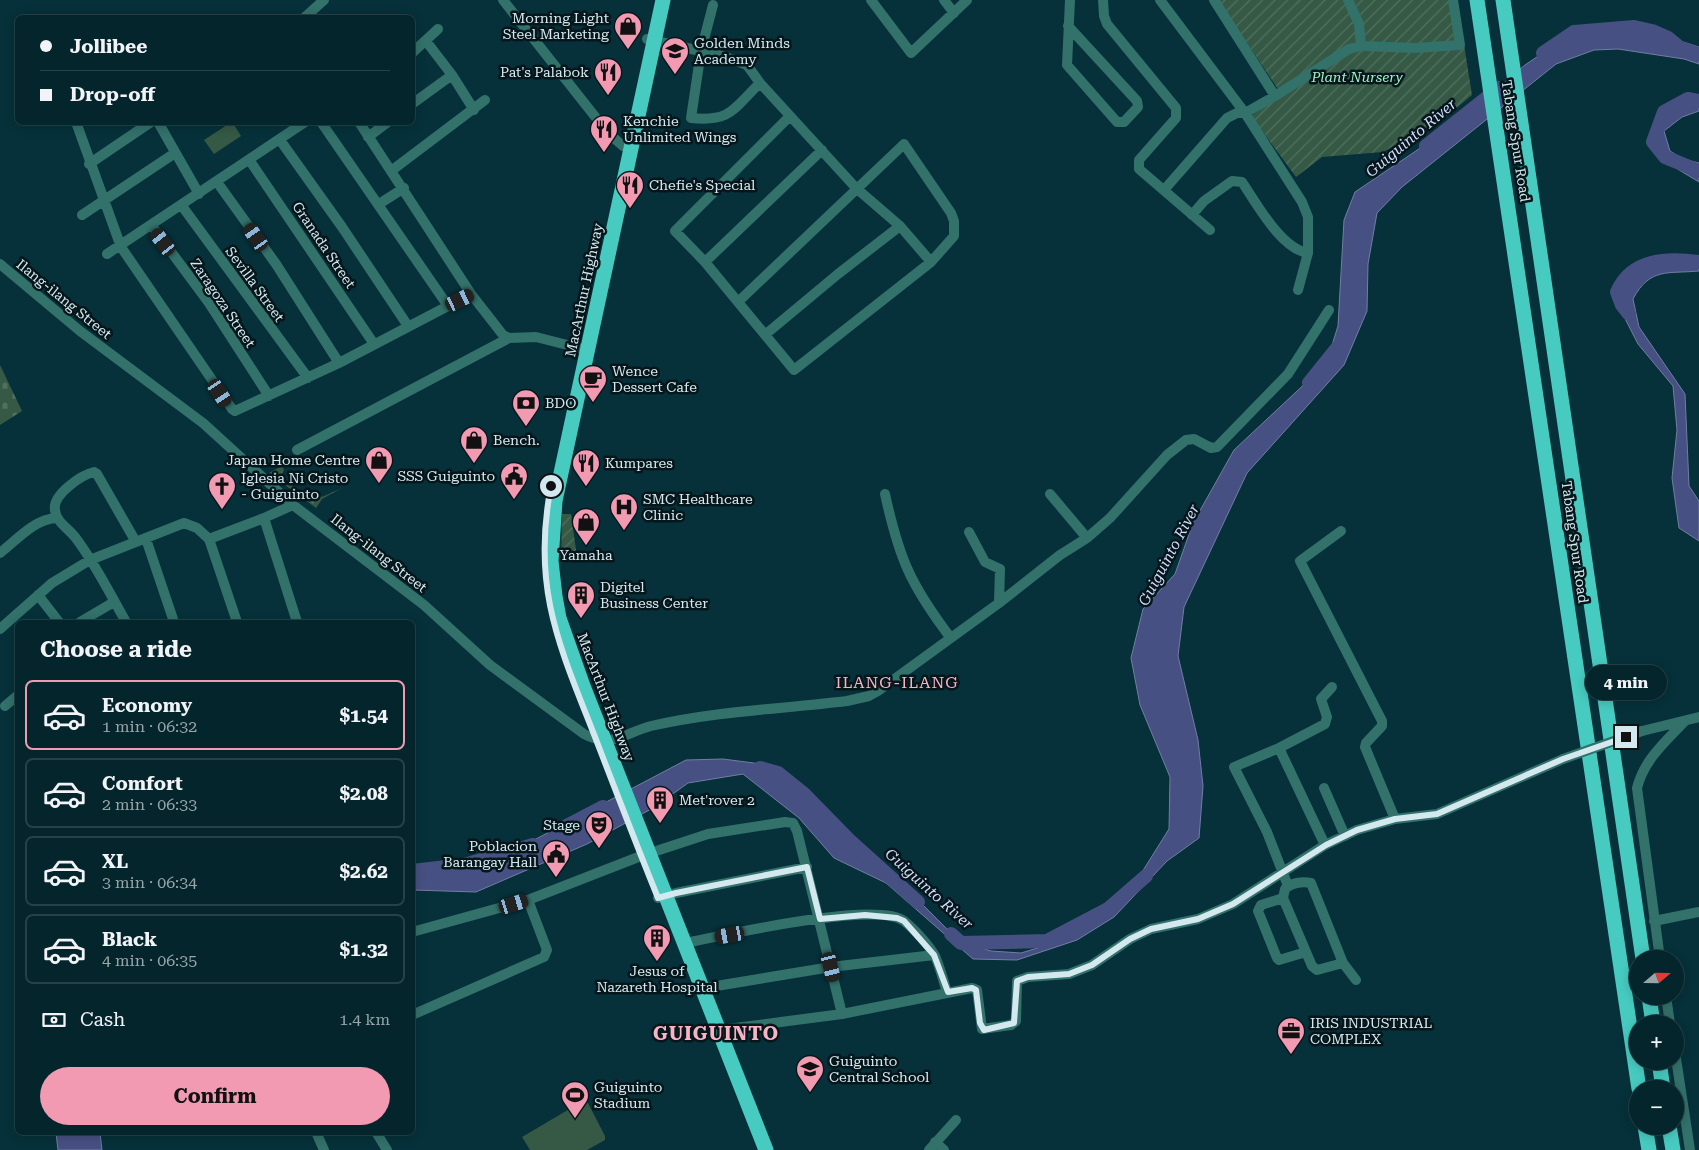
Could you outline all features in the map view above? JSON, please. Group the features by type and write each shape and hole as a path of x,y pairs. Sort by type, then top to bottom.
{"highway":[{"name":"MacArthur Highway","path":"651,40 655,0"},
{"name":"MacArthur Highway","path":"663,0 651,40 584,349 555,501 551,561 559,618 601,742 642,850 716,1033 757,1150"},
{"name":"Tabang Spur Road","path":"1478,0 1638,1080"},
{"name":"Tabang Spur Road","path":"1503,0 1642,950"},
{"name":"MacArthur Highway","path":"662,897 685,943 699,989"},
{"name":"MacArthur Highway","path":"716,1033 766,1150"},
{"path":"1646,1135 1648,1150"},
{"path":"1670,1135 1673,1150"}],"street":[{"path":"307,15 324,0"},
{"path":"504,0 608,133 627,147"},
{"path":"871,0 911,53 967,0"},
{"path":"944,0 954,13"},
{"path":"1068,26 1137,102 1138,107 1124,122 1117,122 1069,68 1067,62 1068,26 1070,0"},
{"path":"1103,0 1104,16 1107,24 1176,108 1176,118 1137,164 1139,169 1210,230"},
{"path":"1160,0 1245,113 1306,208 1308,217 1308,253 1298,290"},
{"path":"1214,0 1275,96"},
{"path":"1348,0 1359,24 1361,46"},
{"path":"1164,190 1227,118 1237,113 1245,113 1275,96 1345,51 1361,46 1415,48 1460,45 1453,0"},
{"path":"713,5 701,51 691,118 721,119 760,83"},
{"path":"415,50 438,29"},
{"path":"651,40 701,51 747,65 760,83 856,188 900,226 931,262"},
{"path":"426,41 452,75 474,110"},
{"path":"415,102 452,75"},
{"path":"392,171 486,100"},
{"path":"739,301 904,144 954,221 954,236 931,262 794,370 739,301 705,262 674,231 790,116"},
{"path":"78,125 89,164 121,247 232,409 239,410 308,378 471,294"},
{"path":"89,164 146,125"},
{"path":"160,125 199,194"},
{"path":"107,254 121,247 301,125"},
{"path":"323,125 448,306"},
{"path":"361,125 404,188 471,294 503,335 509,338"},
{"path":"368,137 384,125"},
{"path":"280,140 342,227 408,326"},
{"path":"705,262 822,150"},
{"path":"82,215 175,153"},
{"name":"Granada Street","path":"250,161 374,344"},
{"path":"1192,215 1204,201 1232,181 1237,180 1242,182 1278,234 1292,248 1308,253"},
{"path":"217,182 276,264 339,363"},
{"path":"379,204 404,188"},
{"name":"Sevilla Street","path":"182,206 308,378"},
{"name":"Zaragoza Street","path":"152,226 209,303 269,396"},
{"path":"766,334 838,274 900,226"},
{"name":"Ilang-ilang Street","path":"0,264 80,331 203,423 292,505 424,605 490,665 576,729 601,742"},
{"path":"601,742 649,727 694,717 862,698 898,678 950,637 1000,603 1060,555 1087,538 1110,518 1167,455 1186,440 1194,439 1210,448 1217,447 1288,374 1329,310"},
{"path":"297,450 509,338 536,337 584,349"},
{"path":"125,620 75,537 56,518 54,507 66,488 94,472 141,541 173,620"},
{"path":"885,494 894,538 904,565 919,595 950,637"},
{"path":"1050,494 1087,538"},
{"path":"209,539 292,505"},
{"path":"0,553 31,527 48,519 56,518"},
{"path":"264,518 296,620"},
{"path":"0,629 57,580 90,560 184,523 197,528 209,539 236,620"},
{"path":"1342,531 1300,561 1382,721 1382,726 1366,743 1365,747 1395,819"},
{"path":"969,532 985,562 1000,569 1000,603"},
{"path":"38,595 57,620"},
{"path":"83,620 114,602"},
{"path":"1288,886 1267,832 1234,767 1279,748 1325,724 1327,717 1321,699 1332,687"},
{"path":"5,706 15,698"},
{"path":"716,1033 726,1028 842,1014 972,988 976,990 982,1029 1011,1025 1016,1020 1017,981 1028,977 1069,974 1092,965 1130,939 1151,929 1198,919 1233,904 1326,845 1369,826 1395,819 1437,814 1563,759 1642,731 1699,717"},
{"path":"1659,950 1637,788 1642,771 1653,754 1684,722"},
{"path":"1279,748 1326,845"},
{"path":"1324,788 1345,836"},
{"path":"415,931 528,900 642,850 708,834 786,822 793,823 807,867 842,1014"},
{"path":"662,897 807,867"},
{"path":"1343,963 1317,970 1312,966 1283,898 1284,889 1288,886 1304,882 1311,883 1343,963 1356,980"},
{"path":"1283,898 1262,906 1258,911 1277,958 1279,960 1306,952"},
{"path":"415,1014 544,957 548,950 528,900"},
{"path":"1654,921 1699,912"},
{"path":"685,943 820,919 865,915 897,918 904,921 934,955 948,992"},
{"path":"699,989 831,967 934,955"},
{"path":"1678,1070 1690,1150"},
{"path":"944,1150 932,1146 956,1120"},
{"path":"317,1135 324,1150"},
{"path":"378,1135 387,1150"}],"green space":[{"name":"Plant Nursery","path":"1218,0 1457,0 1472,95 1443,119 1383,152 1322,157 1296,177 1251,116 1282,95"},
{"path":"227,125 234,125 241,136 214,154 204,140"},
{"path":"0,365 22,411 0,425"},
{"path":"282,466 284,470 280,477 308,498 319,492 322,497 342,488 322,499 316,508 269,473"},
{"path":"562,514 571,514 577,557 561,563"},
{"name":"Guiguinto Stadium","path":"583,1101 588,1103 605,1136 605,1140 587,1150 530,1150 522,1137"}],"water":[{"path":"1610,28 1664,36 1699,47 1699,64 1684,59 1618,49 1594,50 1556,64 1402,187 1377,213 1368,264 1367,311 1344,365 1247,473 1184,607 1178,656 1198,740 1203,786 1199,838 1167,861 1114,917 1077,940 1017,960 973,959 886,883 834,858 799,818 743,774 688,783 653,808 587,844 476,892 415,890 415,873 456,870 517,849 686,760 723,759 769,765 836,829 865,863 916,898 959,941 991,951 1021,953 1057,942 1132,888 1169,829 1170,777 1140,705 1131,658 1143,609 1175,574 1193,523 1234,450 1326,364 1338,326 1344,220 1355,192 1453,126 1525,65 1556,44 1582,33"},
{"path":"1699,100 1699,111 1682,117 1664,131 1670,151 1683,159 1699,163 1699,182 1679,170 1657,152 1656,137 1657,130 1667,111 1682,101"},
{"path":"1699,259 1699,271 1661,274 1653,277 1639,289 1633,299 1639,327 1685,394 1689,486 1699,501 1699,541 1679,528 1672,478 1677,430 1673,386 1638,344 1618,305 1626,279 1640,267 1660,261"},
{"path":"56,1135 100,1135 102,1150 58,1150"}],"waterway":[{"name":"Guiguinto River","path":"1543,53 1574,32 1634,27 1652,31 1668,38 1680,48 1699,54"},
{"name":"Guiguinto River","path":"1426,146 1499,88"},
{"name":"Guiguinto River","path":"1699,101 1688,99 1664,112 1653,142 1665,157 1699,171"},
{"name":"Guiguinto River","path":"1629,314 1622,305 1617,292 1632,272 1652,263 1663,261 1699,262"},
{"name":"Guiguinto River","path":"1309,383 1338,347"},
{"name":"Guiguinto River","path":"760,768 778,773 804,794 849,840 918,902"},
{"name":"Guiguinto River","path":"561,829 603,807"},
{"name":"Guiguinto River","path":"415,871 464,865 533,845"},
{"name":"Guiguinto River","path":"951,934 961,943 1047,941 1108,909 1146,876"}],"place":[{"name":"Morning Light Steel Marketing","path":"628,50"},
{"name":"Golden Minds Academy","path":"675,75"},
{"name":"Pat's Palabok","path":"608,96"},
{"name":"Kenchie Unlimited Wings","path":"604,153"},
{"name":"Chefie's Special","path":"630,209"},
{"name":"Wence Dessert Cafe","path":"593,403"},
{"name":"BDO","path":"526,427"},
{"name":"Bench.","path":"474,464"},
{"name":"Japan Home Centre","path":"379,484"},
{"name":"Kumpares","path":"586,487"},
{"name":"SSS Guiguinto","path":"514,500"},
{"name":"Iglesia Ni Cristo - Guiguinto","path":"222,510"},
{"name":"SMC Healthcare Clinic","path":"624,531"},
{"name":"Yamaha","path":"586,546"},
{"name":"Digitel Business Center","path":"581,619"},
{"name":"Met'rover 2","path":"660,824"},
{"name":"Stage","path":"599,849"},
{"name":"Poblacion Barangay Hall","path":"556,878"},
{"name":"Jesus of Nazareth Hospital","path":"657,962"},
{"name":"IRIS INDUSTRIAL COMPLEX","path":"1291,1055"},
{"name":"Guiguinto Central School","path":"810,1093"},
{"name":"Guiguinto Stadium","path":"575,1119"}],"district":[{"name":"ILANG-ILANG","path":"897,682"},
{"name":"GUIGUINTO","path":"716,1033"}],"route":[{"path":"551,486 545,518 543,562 551,620 566,665 658,898 665,895 807,867 820,919 865,915 897,918 904,921 934,955 948,992 972,988 976,990 979,998 980,1023 984,1030 1014,1023 1016,1020 1017,981 1028,977 1069,974 1092,965 1097,959 1151,929 1198,919 1233,904 1326,845 1357,830 1395,819 1437,814 1563,759 1626,737"}]}
